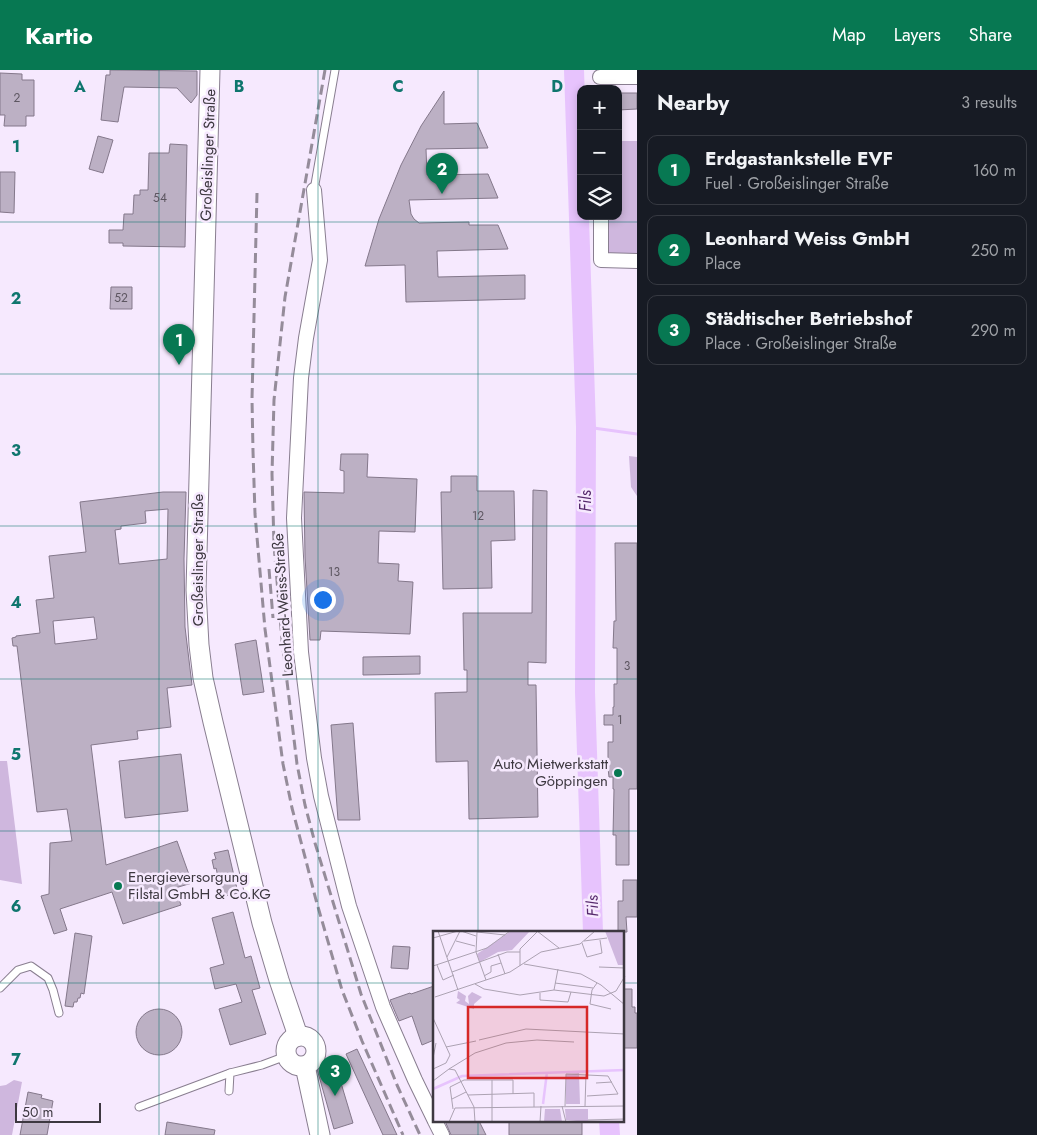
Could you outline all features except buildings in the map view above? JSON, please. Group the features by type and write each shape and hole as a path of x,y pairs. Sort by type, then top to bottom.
{"main road":[{"name":"Großeislinger Straße","path":"210,70 196,590 199,645 203,678 262,924 278,980 298,1036"},
{"path":"298,1036 307,1037 315,1048 315,1056 305,1066 292,1063 286,1056 286,1046 293,1038 298,1036"},
{"path":"305,1066 320,1135"}],"street":[{"path":"600,79 637,77"},
{"name":"Leonhard-Weiss-Straße","path":"314,190 320,260 301,378 294,518 301,652 314,758 321,796 349,906 383,1008 414,1080 433,1116"},
{"path":"600,220 601,260 637,261"},
{"name":"Leonhard-Weiss-Straße","path":"436,1122 442,1135"}],"lane":[{"name":"Leonhard-Weiss-Straße","path":"314,190 336,70"},
{"path":"0,988 18,970 31,966 48,978 53,990 58,1013"},
{"path":"139,1107 230,1073 262,1065 286,1056"},
{"path":"229,1091 230,1073"}],"shaded area":[{"path":"622,141 637,141 637,259 597,258 596,220 622,220"},
{"path":"629,456 637,457 637,496 631,487"},
{"path":"0,761 7,761 22,884 0,880"},
{"path":"14,1080 22,1082 12,1135 0,1135 0,1086"}],"waterway":[{"name":"Fils","path":"574,70 586,427 585,692 593,931"},
{"path":"586,427 637,434"},
{"name":"Fils","path":"609,1122 610,1135"}],"railway":[{"path":"325,70 285,297 274,400 272,474 274,545 282,640 297,764 315,843 361,994 397,1085 420,1135"},
{"path":"257,193 252,399 255,514 265,629 283,764 292,808 316,900 342,990 403,1135"},
{"path":"269,569 273,618"}],"place":[{"name":"Leonhard Weiss GmbH","path":"442,194"},
{"name":"Erdgastankstelle EVF","path":"179,365"},
{"name":"Auto Mietwerkstatt Göppingen","path":"618,773"},
{"name":"Energieversorgung Filstal GmbH & Co.KG","path":"118,886"},
{"name":"Städtischer Betriebshof","path":"335,1096"}]}
